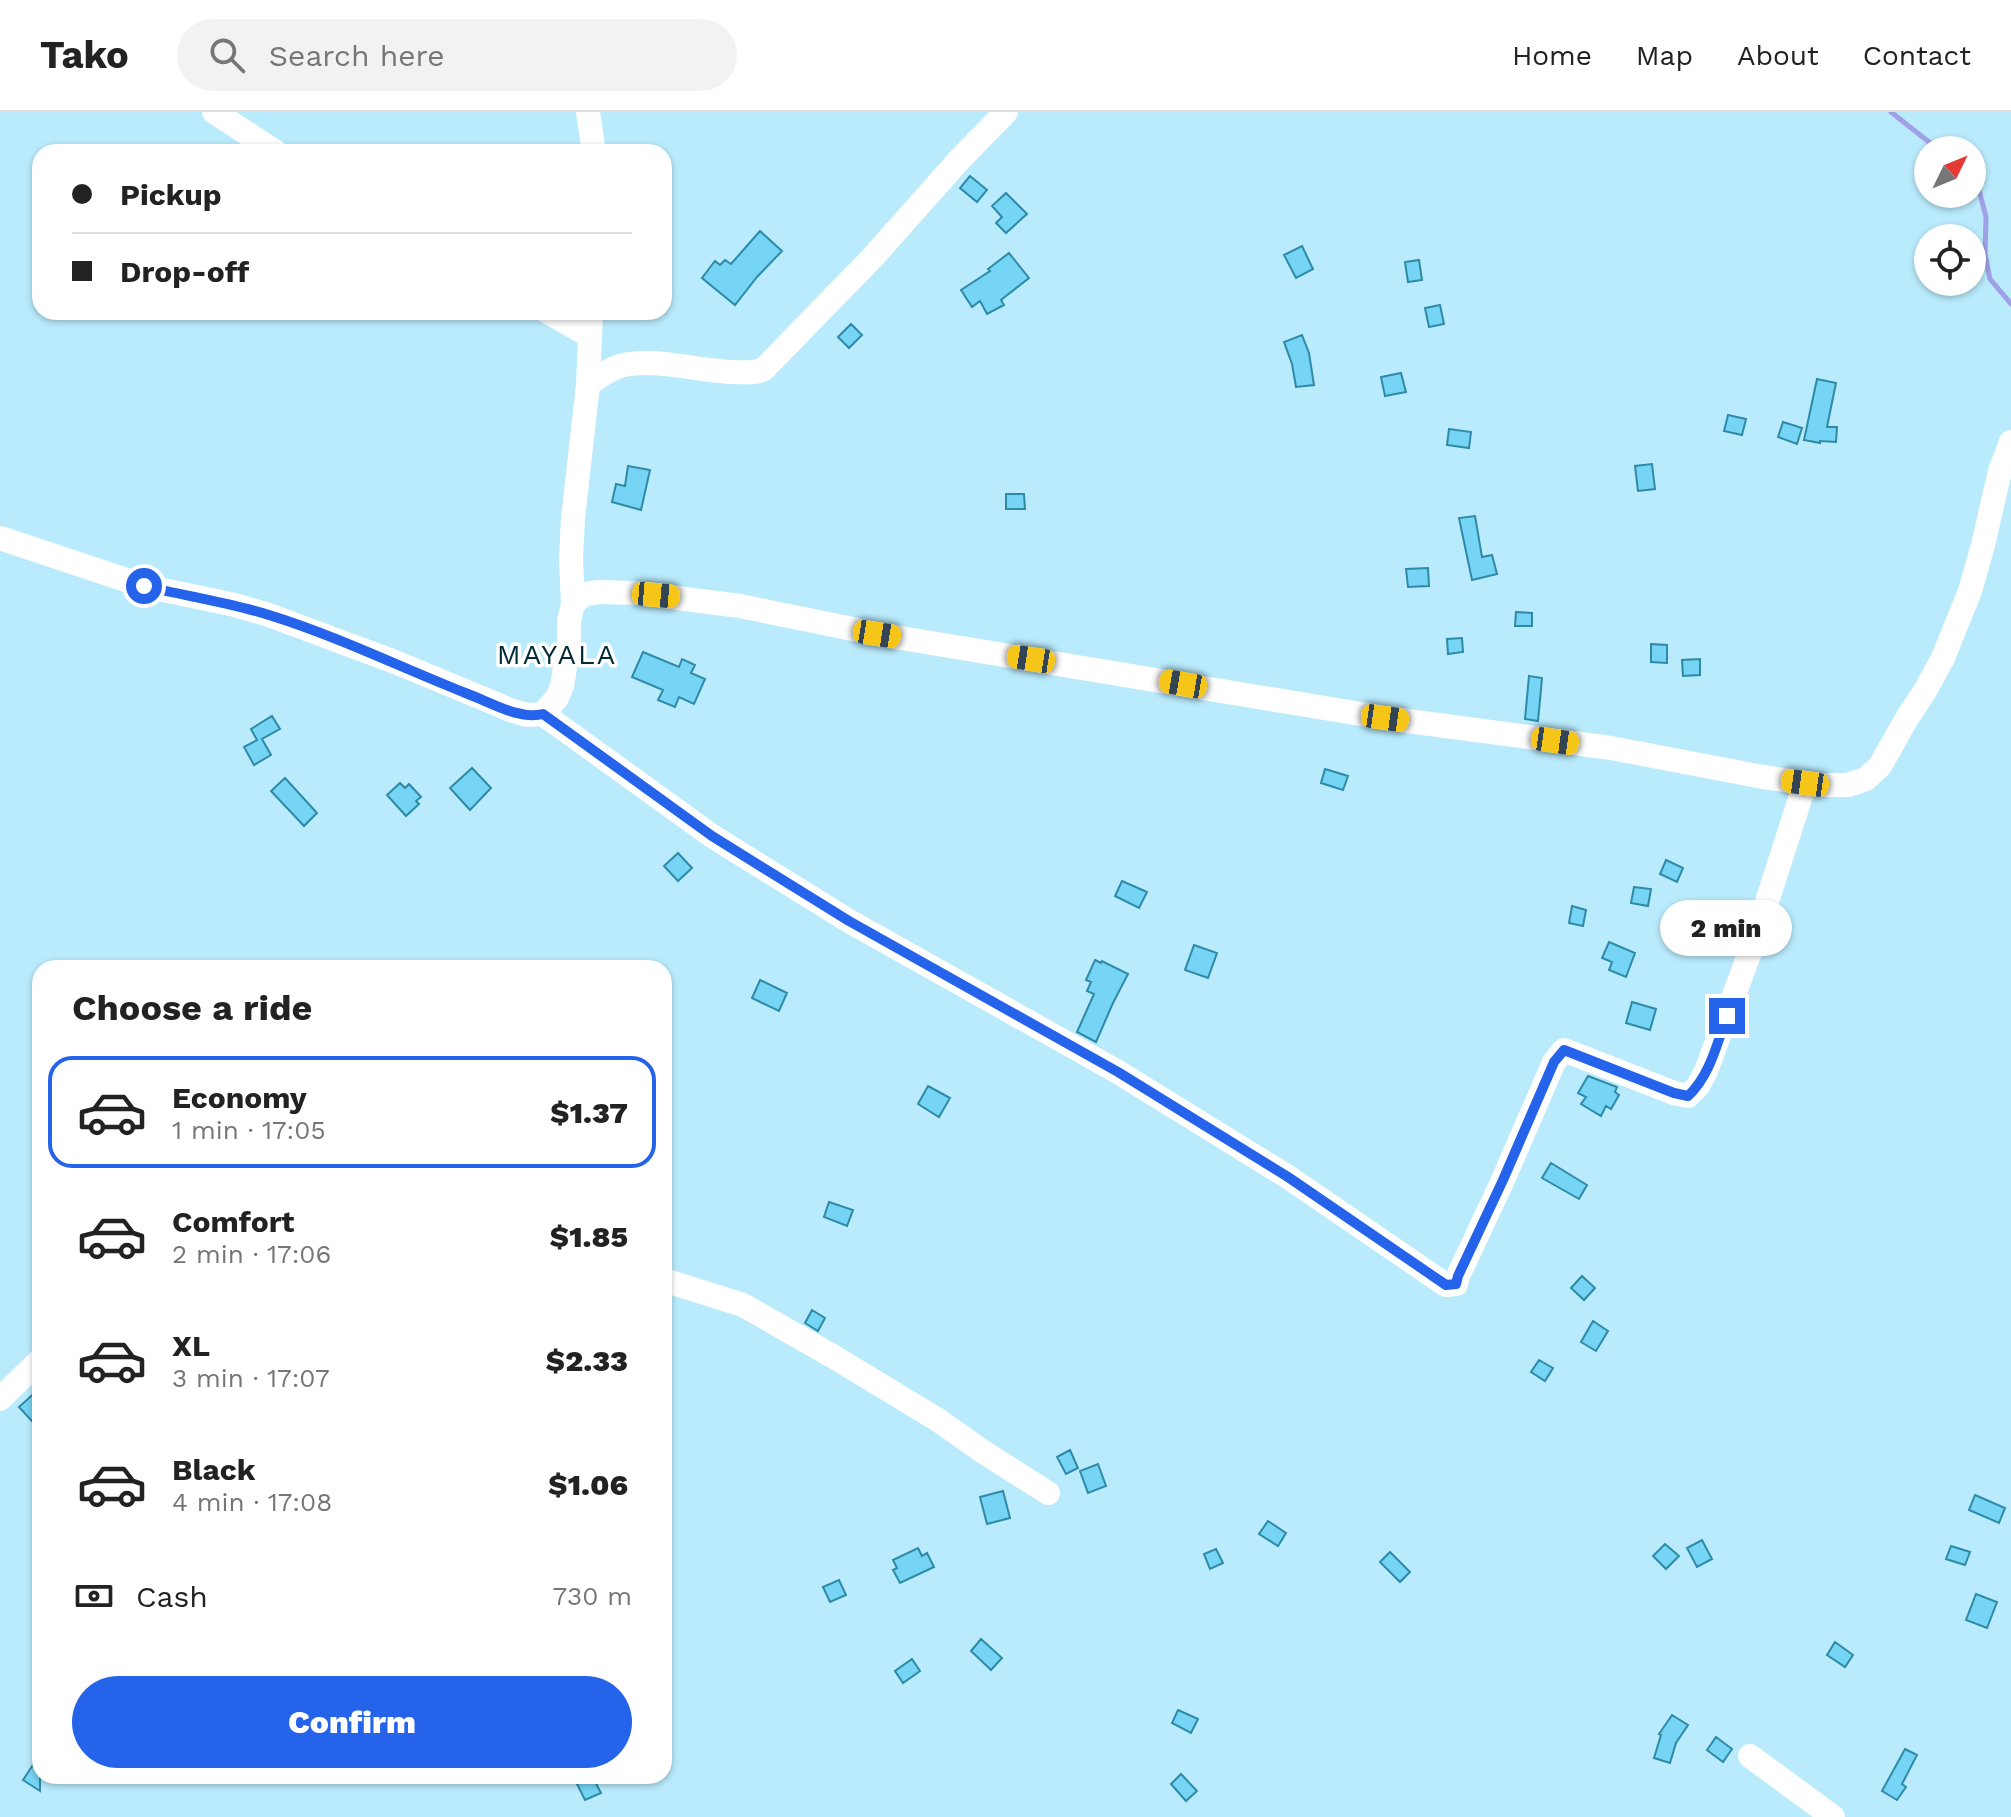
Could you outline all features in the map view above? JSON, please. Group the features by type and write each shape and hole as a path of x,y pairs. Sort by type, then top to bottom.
{"street":[{"path":"214,112 264,144"},
{"path":"588,112 593,144"},
{"path":"588,385 605,372 633,364 732,372 759,372 764,369 873,257 1006,112"},
{"path":"543,714 557,698 566,669 573,604 573,518 588,385 591,324"},
{"path":"573,604 584,594 599,592 675,596 877,634 1385,718 1611,748 1763,777 1822,785 1848,785 1866,779 1880,766 1943,658 1970,591 2000,471 2011,442"},
{"path":"0,538 144,586 269,615 503,707 527,715 543,714 712,836 849,921 1144,1088 1288,1177 1446,1285 1456,1284 1554,1062 1564,1050 1674,1093 1688,1096 1698,1086 1757,933 1805,783"},
{"path":"672,1283 743,1305 938,1420 1048,1493"},
{"path":"0,1399 32,1368"},
{"path":"1750,1756 1833,1817"}],"building":[{"path":"970,176 987,190 977,202 960,188"},
{"path":"1006,193 1027,214 1006,233 996,223 1002,217 992,206"},
{"path":"760,231 782,251 735,305 702,278 715,261 720,265 725,260 731,264"},
{"path":"1302,246 1313,269 1296,278 1284,255"},
{"path":"1009,253 1029,278 1001,300 1004,305 987,314 980,301 972,307 961,290 990,271 988,269"},
{"path":"1419,260 1422,280 1408,282 1405,262"},
{"path":"1440,305 1444,324 1429,327 1425,308"},
{"path":"851,324 862,335 849,348 838,337"},
{"path":"1302,335 1309,353 1314,385 1296,387 1284,342"},
{"path":"1401,373 1406,392 1385,396 1381,377"},
{"path":"1817,379 1836,383 1827,427 1837,427 1836,442 1804,440"},
{"path":"1728,415 1746,419 1742,435 1724,431"},
{"path":"1783,422 1802,428 1797,444 1778,437"},
{"path":"1449,429 1471,432 1469,448 1447,445"},
{"path":"1652,464 1655,489 1638,491 1635,466"},
{"path":"628,466 650,470 641,510 612,502 616,484 625,486"},
{"path":"1006,494 1024,494 1025,509 1006,509"},
{"path":"1475,516 1482,557 1492,555 1497,574 1472,580 1459,518"},
{"path":"1428,568 1429,586 1408,587 1406,569"},
{"path":"1516,612 1532,613 1532,626 1515,626"},
{"path":"1462,638 1463,652 1448,654 1447,639"},
{"path":"1651,644 1667,645 1667,663 1651,662"},
{"path":"643,652 679,667 682,659 695,665 691,673 705,679 694,704 679,697 675,707 658,700 663,690 632,677"},
{"path":"1700,659 1700,675 1683,676 1682,660"},
{"path":"1529,676 1542,678 1538,721 1525,719"},
{"path":"272,716 280,729 262,739 271,755 254,765 244,747 257,740 251,729"},
{"path":"472,768 491,788 470,810 450,788"},
{"path":"1325,769 1348,776 1343,790 1321,783"},
{"path":"285,778 317,813 304,826 271,791"},
{"path":"400,783 405,788 409,784 421,797 416,801 419,804 406,816 387,795"},
{"path":"678,853 692,868 678,881 664,866"},
{"path":"1666,860 1683,868 1677,882 1660,874"},
{"path":"1122,881 1147,892 1139,908 1115,896"},
{"path":"1634,887 1651,889 1648,906 1631,903"},
{"path":"1572,906 1586,910 1583,926 1569,923"},
{"path":"1609,942 1635,953 1626,977 1609,970 1612,962 1602,958"},
{"path":"1194,945 1217,953 1208,978 1185,970"},
{"path":"1095,960 1128,974 1096,1042 1077,1032 1094,994 1087,991 1091,982 1086,980"},
{"path":"760,980 787,993 779,1011 752,998"},
{"path":"1632,1002 1656,1009 1650,1030 1626,1023"},
{"path":"1588,1076 1617,1087 1615,1092 1619,1095 1611,1109 1606,1106 1601,1116 1581,1104 1586,1097 1578,1093"},
{"path":"928,1086 950,1098 939,1117 918,1104"},
{"path":"1551,1163 1587,1185 1579,1199 1542,1178"},
{"path":"829,1202 853,1210 847,1226 824,1217"},
{"path":"1582,1276 1595,1288 1584,1300 1571,1288"},
{"path":"812,1310 825,1318 818,1331 805,1323"},
{"path":"1593,1321 1608,1331 1596,1351 1581,1342"},
{"path":"1539,1360 1553,1368 1545,1381 1531,1372"},
{"path":"32,1395 32,1421 19,1407"},
{"path":"1070,1450 1078,1468 1066,1474 1057,1457"},
{"path":"1098,1464 1106,1486 1088,1493 1080,1471"},
{"path":"1003,1491 1010,1518 987,1524 980,1497"},
{"path":"1975,1495 2005,1508 1999,1523 1969,1510"},
{"path":"1268,1521 1286,1533 1278,1546 1259,1534"},
{"path":"1702,1540 1712,1559 1697,1567 1687,1548"},
{"path":"1665,1544 1679,1556 1666,1569 1653,1556"},
{"path":"1951,1546 1970,1552 1965,1565 1946,1559"},
{"path":"918,1548 922,1556 927,1553 934,1567 900,1583 893,1570 897,1568 893,1560"},
{"path":"1216,1549 1223,1563 1210,1569 1204,1554"},
{"path":"1390,1552 1410,1572 1400,1582 1380,1562"},
{"path":"839,1580 846,1595 830,1602 823,1587"},
{"path":"1976,1594 1997,1602 1987,1628 1966,1620"},
{"path":"981,1639 1002,1658 991,1670 971,1651"},
{"path":"1835,1642 1853,1655 1845,1667 1827,1655"},
{"path":"912,1659 920,1671 903,1683 895,1671"},
{"path":"1178,1710 1198,1719 1191,1733 1172,1723"},
{"path":"1672,1715 1688,1725 1676,1743 1670,1763 1654,1758 1659,1734"},
{"path":"1716,1737 1732,1749 1723,1762 1707,1750"},
{"path":"1905,1749 1917,1755 1902,1784 1906,1787 1897,1800 1882,1791"},
{"path":"32,1766 32,1784 40,1784 40,1791 23,1780"},
{"path":"1181,1774 1197,1791 1186,1801 1171,1784"},
{"path":"577,1784 596,1784 601,1793 585,1800"}],"waterway":[{"path":"1891,112 1921,136"},
{"path":"1984,208 1985,254 1990,279 2011,304"}],"district":[{"name":"MAYALA","path":"557,654"}],"route":[{"path":"144,586 269,615 513,711 527,715 543,714 712,836 849,921 1118,1072 1288,1177 1446,1285 1456,1284 1554,1062 1564,1050 1688,1096 1706,1071 1727,1016"}]}
